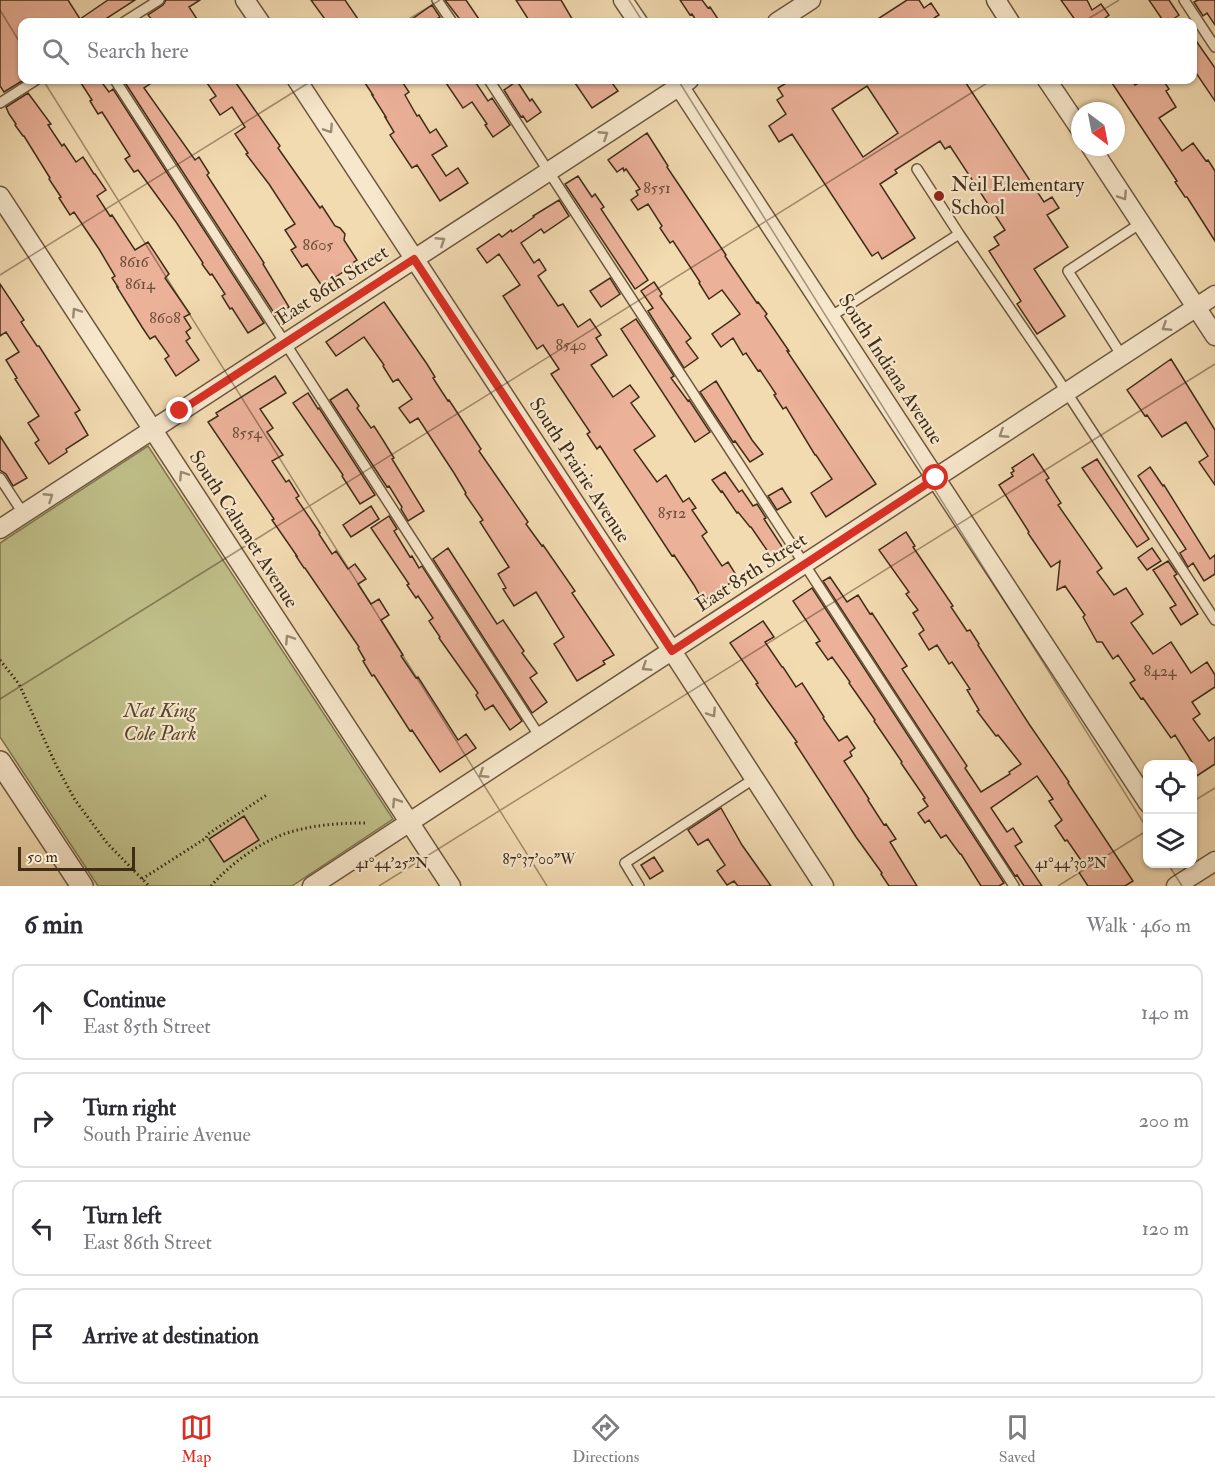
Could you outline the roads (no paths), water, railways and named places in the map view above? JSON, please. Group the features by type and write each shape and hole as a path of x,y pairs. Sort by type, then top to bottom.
{"street":[{"path":"245,0 257,18"},
{"path":"623,0 635,18"},
{"path":"783,18 809,0"},
{"path":"996,0 1007,18"},
{"name":"South Prairie Avenue","path":"300,84 824,886"},
{"name":"East 86th Street","path":"0,529 678,84"},
{"name":"South Indiana Avenue","path":"682,84 830,317 1143,795"},
{"path":"1050,84 1071,116"},
{"path":"1097,156 1215,336"},
{"name":"South Calumet Avenue","path":"0,196 451,886"},
{"name":"East 85th Street","path":"312,886 1215,295"},
{"path":"0,762 81,886"},
{"path":"1176,886 1215,861"}],"lane":[{"path":"130,18 159,0"},
{"path":"437,0 449,18"},
{"path":"1184,0 1196,18"},
{"path":"1197,20 1215,47"},
{"path":"0,103 30,84"},
{"path":"118,84 540,737"},
{"path":"492,84 1014,886"},
{"path":"917,169 1215,620"},
{"path":"1122,356 1068,271 1141,223"},
{"path":"830,317 959,234"},
{"path":"0,478 23,513"},
{"path":"639,886 625,863 754,778"}],"place":[{"name":"Neil Elementary School","path":"939,196"}],"park label":[{"name":"Nat King Cole Park","path":"160,722"}]}
